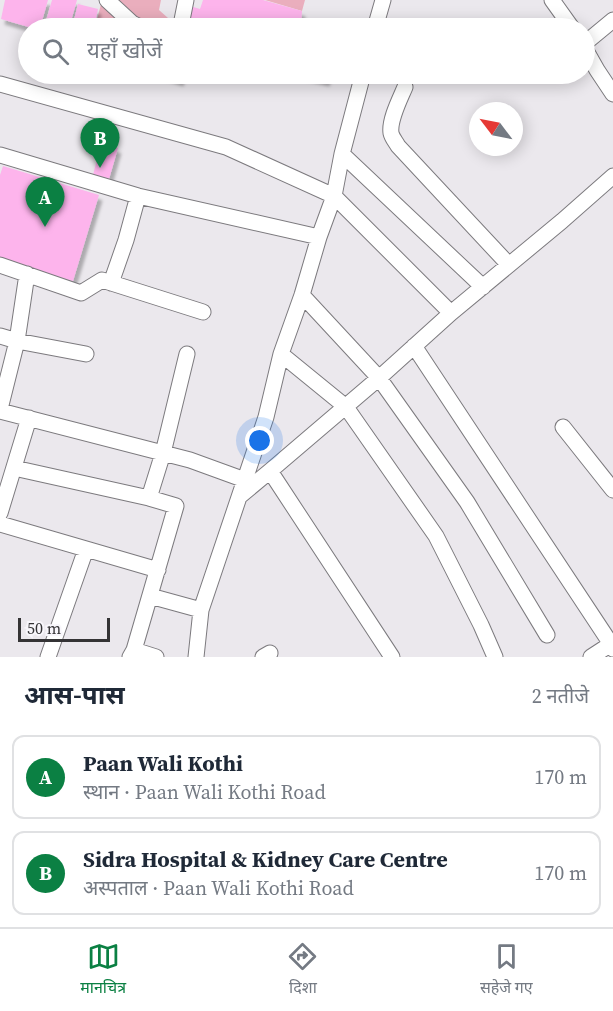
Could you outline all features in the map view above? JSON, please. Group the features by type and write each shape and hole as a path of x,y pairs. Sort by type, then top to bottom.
{"street":[{"path":"107,0 127,18"},
{"path":"182,18 186,0"},
{"path":"378,18 383,0"},
{"path":"552,0 565,18"},
{"path":"595,37 613,20"},
{"path":"595,66 613,94"},
{"path":"0,84 226,147 334,196 451,313"},
{"path":"196,657 201,610 266,417 281,354 334,196 342,154 360,84"},
{"path":"405,87 392,126 392,135 398,146 509,265"},
{"path":"342,154 483,287"},
{"path":"0,155 138,196 319,237"},
{"path":"240,496 346,407 451,313 611,183"},
{"path":"111,283 138,196"},
{"path":"0,265 81,293 102,280 203,312"},
{"path":"27,274 17,340 0,410 190,460 245,480"},
{"path":"302,295 379,378 467,502 547,635"},
{"path":"0,336 86,354"},
{"path":"414,346 612,647 591,657"},
{"path":"149,498 163,453 187,354"},
{"path":"281,354 346,407 436,536 481,624 495,657"},
{"path":"0,513 29,418"},
{"path":"563,427 613,490"},
{"path":"14,468 176,506 132,654 156,657"},
{"path":"270,471 392,657"},
{"path":"0,524 158,570"},
{"path":"48,657 86,549"},
{"path":"150,596 201,610"}],"shaded area":[{"path":"102,0 124,18 98,18"},
{"path":"114,0 161,0 159,10 168,18 136,18"},
{"path":"265,0 305,0 302,11"}],"building":[{"path":"5,0 48,0 43,18 18,18 18,24 1,19"},
{"path":"52,0 77,0 72,18 47,18"},
{"path":"203,0 263,0 302,11 301,18 188,18 190,6 200,9"},
{"path":"78,4 98,9 96,18 74,18"},
{"path":"101,143 118,148 109,179 92,179"},
{"path":"3,166 99,195 73,281 0,259 0,175"}],"place":[{"name":"Sidra Hospital & Kidney Care Centre","path":"100,168"},
{"name":"Paan Wali Kothi","path":"45,227"}]}
